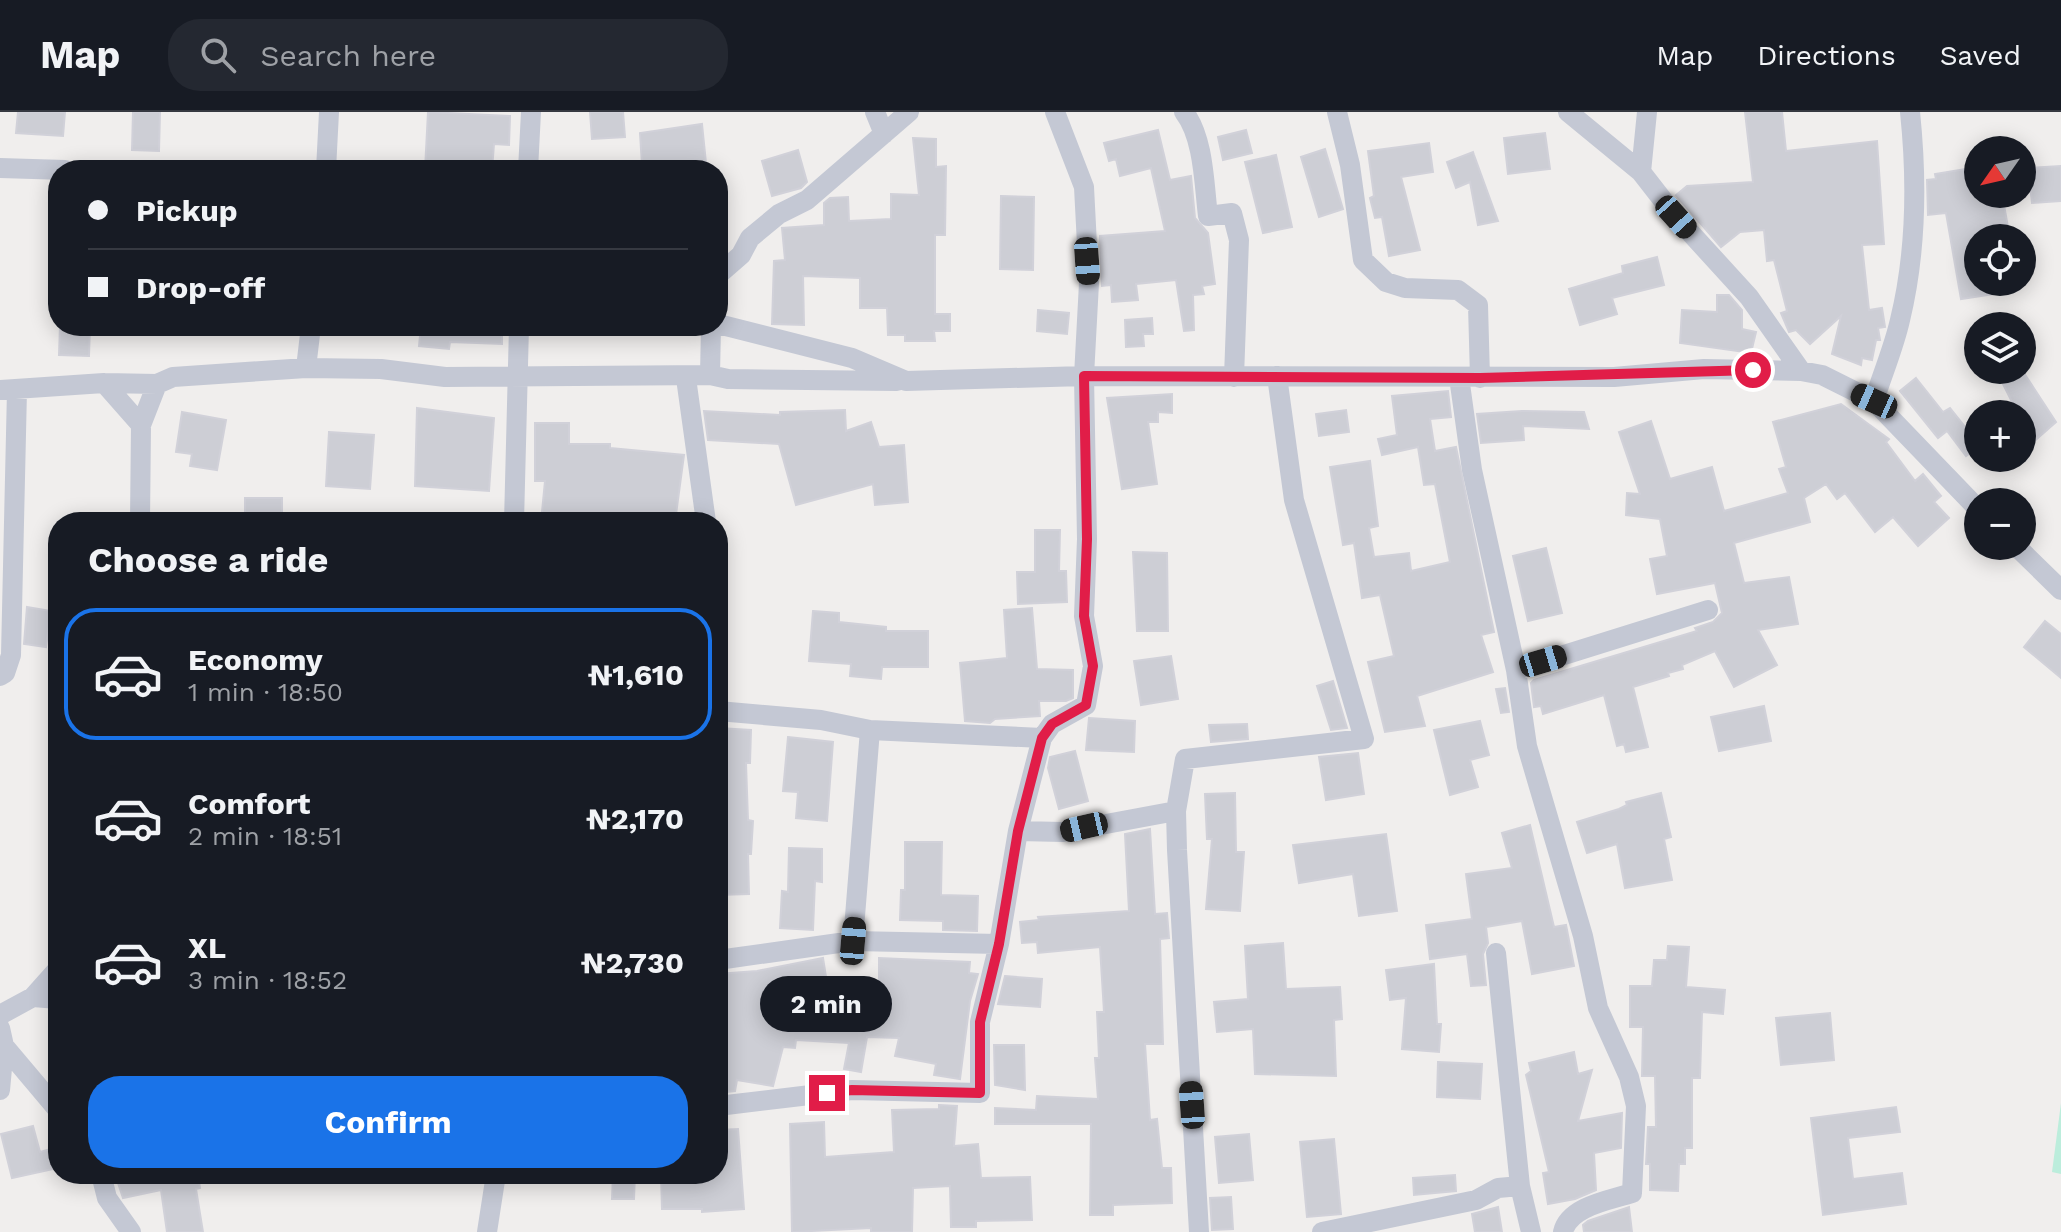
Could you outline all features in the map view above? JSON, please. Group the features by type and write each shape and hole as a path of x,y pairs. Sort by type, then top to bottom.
{"street":[{"path":"327,160 329,112"},
{"path":"529,160 531,112"},
{"path":"875,112 884,134"},
{"path":"728,266 741,255 750,238 779,214 807,200 909,112"},
{"path":"728,1105 852,1090 980,1093 980,1022 999,944 1018,831 1042,738 1052,724 1086,705 1093,666 1084,616 1087,539 1084,376 1089,283 1084,187 1055,112"},
{"path":"1184,112 1190,120 1202,165 1208,216 1232,213 1239,240 1234,377"},
{"path":"1337,112 1350,165 1363,260 1386,282 1405,288 1458,290 1478,305 1480,378"},
{"path":"1568,112 1641,172 1676,217 1749,297 1801,371"},
{"path":"1641,172 1647,112"},
{"path":"1874,401 1900,319 1910,257 1913,143 1910,112"},
{"path":"0,168 48,169"},
{"path":"728,327 852,358 906,381"},
{"path":"306,368 310,336"},
{"path":"514,512 518,336"},
{"path":"710,375 711,336"},
{"path":"0,676 5,673 11,655 8,390 104,383 157,384 173,377 306,368 381,369 445,377 686,378 710,375 728,379 906,381 1084,376 1614,377 1704,369 1801,371 1822,375 1874,401 1964,494"},
{"path":"1199,1232 1176,811 1185,759 1364,739 1294,500 1277,376"},
{"path":"1459,377 1474,484 1516,670 1527,746 1583,936 1598,1008 1629,1077 1636,1106 1632,1193 1587,1208 1565,1225 1563,1232"},
{"path":"686,378 705,512"},
{"path":"104,383 141,425"},
{"path":"140,512 141,425 157,384"},
{"path":"2030,560 2061,590"},
{"path":"1516,670 1708,610"},
{"path":"728,712 821,720 870,730 1042,738"},
{"path":"853,941 870,730"},
{"path":"1018,831 1063,832 1176,811"},
{"path":"728,959 853,941 999,944"},
{"path":"1496,953 1520,1186 1531,1232"},
{"path":"0,1015 33,997 48,980"},
{"path":"33,997 48,998"},
{"path":"0,1090 2,1037"},
{"path":"2,1037 48,1097"},
{"path":"104,1184 107,1198 131,1232"},
{"path":"487,1232 494,1184"},
{"path":"1322,1232 1476,1200 1498,1188 1520,1186"}],"green space":[{"path":"2061,1103 2061,1174 2052,1172"}],"building":[{"path":"18,112 65,112 63,136 16,133"},
{"path":"133,112 160,112 159,151 132,150"},
{"path":"428,112 510,116 509,145 494,144 493,160 426,160"},
{"path":"590,112 623,112 625,137 592,139"},
{"path":"1745,112 1782,112 1786,151 1877,141 1884,244 1862,245 1869,310 1882,308 1885,327 1878,328 1880,340 1876,340 1872,360 1862,358 1861,365 1832,354 1841,316 1810,344 1796,330 1789,332 1781,313 1787,311 1774,260 1767,261 1764,230 1740,232 1721,247 1676,195 1687,186 1753,182"},
{"path":"702,124 706,160 642,160 640,133"},
{"path":"1158,130 1170,180 1191,176 1195,218 1208,233 1215,284 1202,286 1204,294 1193,295 1194,330 1184,331 1176,280 1136,284 1138,300 1112,302 1111,285 1102,286 1100,236 1165,231 1151,168 1120,176 1116,159 1109,161 1104,143"},
{"path":"1246,130 1252,153 1223,160 1218,137"},
{"path":"1545,133 1550,169 1508,174 1504,138"},
{"path":"913,138 936,139 936,167 946,166 945,235 935,235 935,314 950,314 950,331 934,331 935,341 905,341 905,335 888,335 887,308 860,308 860,278 803,276 804,325 772,324 774,261 785,260 782,228 824,225 824,203 830,198 848,197 849,221 891,219 891,194 919,195"},
{"path":"1429,143 1433,172 1401,177 1420,250 1389,256 1382,217 1375,218 1370,198 1374,196 1368,151"},
{"path":"1325,149 1343,209 1319,217 1301,157"},
{"path":"798,150 807,182 801,188 772,196 762,161"},
{"path":"1473,152 1498,221 1478,225 1470,182 1456,188 1447,162"},
{"path":"1276,155 1292,227 1263,233 1245,162"},
{"path":"2061,166 2061,201 2036,203 2036,168"},
{"path":"1964,169 1964,208 2005,208 2007,224 1964,224 1964,296 1981,296 1961,299 1946,213 1928,215 1927,180 1936,179 1935,174"},
{"path":"1001,196 1034,197 1033,270 1000,269"},
{"path":"1657,257 1664,285 1612,298 1617,314 1580,325 1569,289 1623,273 1622,266"},
{"path":"1717,295 1729,295 1742,310 1742,329 1756,332 1751,353 1680,343 1682,310 1717,312"},
{"path":"1038,310 1069,313 1067,334 1037,331"},
{"path":"1152,318 1153,334 1143,334 1144,346 1126,347 1125,320"},
{"path":"60,336 90,336 89,356 59,355"},
{"path":"420,336 502,336 502,344 450,342 449,349 419,346"},
{"path":"1916,378 1943,412 1950,408 1964,426 1964,453 1947,431 1938,438 1900,391"},
{"path":"2003,384 2031,384 2056,422 2036,440 2036,400 2011,400"},
{"path":"1448,391 1451,417 1430,419 1435,451 1456,447 1494,632 1481,635 1493,672 1417,696 1425,726 1385,732 1368,662 1394,656 1380,595 1362,598 1354,543 1343,545 1330,467 1370,461 1378,526 1369,528 1374,557 1409,553 1411,571 1450,562 1435,484 1424,485 1418,447 1382,455 1378,439 1397,435 1392,396"},
{"path":"1172,394 1172,413 1158,412 1158,422 1148,422 1157,484 1122,489 1107,398"},
{"path":"1841,404 1889,439 1886,442 1915,481 1923,474 1941,496 1934,502 1949,518 1918,546 1893,517 1875,532 1845,493 1837,499 1826,484 1804,498 1810,522 1734,543 1744,583 1789,577 1798,624 1758,630 1777,665 1734,687 1715,651 1682,665 1683,669 1668,673 1669,676 1633,687 1648,747 1626,752 1624,744 1617,746 1604,695 1543,714 1541,706 1534,707 1531,683 1534,680 1697,631 1695,628 1713,622 1722,613 1715,583 1657,594 1650,559 1667,556 1660,519 1626,515 1627,493 1640,494 1619,432 1651,421 1670,479 1712,467 1724,511 1788,493 1779,469 1786,467 1773,422"},
{"path":"417,408 494,418 489,491 415,486"},
{"path":"845,410 846,431 871,422 879,447 904,445 908,502 875,505 873,484 796,505 779,444 708,440 704,411 780,415 780,412"},
{"path":"1346,410 1349,432 1319,436 1316,414"},
{"path":"182,412 226,420 217,470 190,466 192,454 176,452"},
{"path":"1584,412 1589,429 1523,426 1524,440 1481,443 1477,414"},
{"path":"535,423 569,423 569,444 610,444 610,448 684,455 676,512 542,512 545,481 535,481"},
{"path":"329,432 374,435 370,489 326,486"},
{"path":"245,498 282,498 282,512 245,512"},
{"path":"1035,530 1060,530 1059,571 1066,571 1067,602 1018,604 1017,572 1035,572"},
{"path":"1546,548 1562,613 1528,621 1513,556"},
{"path":"1133,552 1167,553 1168,631 1137,631"},
{"path":"27,607 48,610 46,647 24,644"},
{"path":"1032,608 1037,669 1073,670 1073,698 1039,701 1040,716 995,719 990,723 965,721 960,663 1007,658 1004,610"},
{"path":"813,611 839,613 839,622 886,627 886,631 928,631 928,667 882,667 881,679 850,676 851,664 809,661"},
{"path":"2045,621 2061,634 2061,678 2024,647"},
{"path":"1171,656 1178,699 1141,705 1134,661"},
{"path":"1333,681 1347,728 1331,730 1317,686"},
{"path":"1505,688 1509,712 1501,713 1496,689"},
{"path":"1764,706 1771,741 1719,751 1711,717"},
{"path":"1089,718 1135,721 1134,752 1086,750"},
{"path":"1480,721 1489,755 1470,760 1478,787 1450,795 1434,730"},
{"path":"1247,724 1248,739 1211,742 1209,725"},
{"path":"728,729 751,730 750,763 746,763 748,820 753,821 751,854 748,854 749,894 728,895"},
{"path":"788,737 833,742 827,821 796,818 798,792 783,791"},
{"path":"1075,751 1088,801 1059,809 1048,768 1050,757"},
{"path":"1358,753 1364,794 1326,800 1319,757"},
{"path":"1235,793 1236,852 1244,852 1240,911 1206,909 1212,839 1207,839 1205,794"},
{"path":"1661,793 1671,837 1664,839 1672,880 1625,888 1617,844 1587,853 1577,822 1619,809 1627,805 1626,802"},
{"path":"1530,825 1554,927 1566,925 1574,966 1532,974 1522,921 1486,927 1488,943 1483,954 1486,985 1471,986 1467,954 1430,959 1426,925 1472,919 1466,874 1512,868 1502,833"},
{"path":"1150,829 1155,914 1167,913 1169,938 1160,939 1163,1044 1145,1044 1150,1120 1157,1119 1162,1168 1171,1168 1172,1203 1113,1205 1113,1215 1090,1215 1091,1124 995,1124 995,1108 1036,1110 1037,1096 1098,1099 1095,1058 1099,1058 1097,1012 1104,1012 1100,947 1038,953 1037,942 1022,943 1020,922 1039,920 1038,917 1129,911 1125,834"},
{"path":"1386,834 1397,911 1359,916 1353,874 1299,883 1293,845"},
{"path":"905,842 942,842 941,895 978,896 977,931 943,930 943,921 900,920 901,890 905,890"},
{"path":"789,848 822,849 822,882 815,881 813,930 780,928 782,891 788,892"},
{"path":"1283,943 1286,989 1340,987 1342,1019 1334,1020 1336,1076 1255,1074 1253,1029 1217,1032 1214,1002 1248,999 1245,946"},
{"path":"1668,946 1689,947 1686,987 1725,990 1723,1014 1702,1012 1700,1078 1692,1078 1692,1148 1685,1148 1685,1164 1679,1164 1678,1191 1650,1190 1650,1164 1646,1164 1648,1127 1656,1127 1655,1076 1642,1076 1643,1027 1630,1027 1630,986 1652,986 1654,960 1667,960"},
{"path":"823,958 830,1002 879,1003 879,958 970,962 969,973 978,974 970,1001 960,1079 934,1075 936,1064 895,1056 899,1038 867,1037 861,1072 844,1069 849,1043 796,1040 795,1048 783,1047 773,1086 737,1080 735,1091 728,1092 728,973"},
{"path":"1434,964 1437,1024 1441,1024 1439,1052 1402,1049 1406,998 1390,1000 1386,970"},
{"path":"1005,976 1042,979 1040,1007 998,1004"},
{"path":"1830,1013 1834,1060 1781,1065 1776,1018"},
{"path":"994,1045 1024,1045 1025,1090 995,1085"},
{"path":"1574,1052 1578,1074 1592,1070 1578,1121 1622,1113 1621,1148 1594,1153 1596,1190 1575,1199 1548,1204 1543,1173 1549,1172 1526,1075 1531,1071 1529,1063"},
{"path":"1438,1062 1482,1064 1480,1099 1437,1097"},
{"path":"939,1105 957,1106 954,1146 978,1144 981,1178 1030,1177 1032,1220 976,1221 976,1227 951,1227 950,1186 913,1188 912,1232 871,1232 871,1228 792,1232 790,1124 824,1122 825,1157 894,1152 892,1110 939,1109"},
{"path":"1896,1107 1900,1132 1848,1138 1853,1179 1902,1173 1906,1204 1823,1215 1811,1118"},
{"path":"33,1126 40,1152 48,1150 48,1170 12,1178 1,1134"},
{"path":"738,1129 744,1209 702,1212 702,1209 662,1209 661,1184 728,1184 728,1130"},
{"path":"1249,1134 1253,1180 1219,1183 1215,1137"},
{"path":"1334,1139 1341,1214 1307,1217 1300,1142"},
{"path":"1455,1175 1456,1191 1414,1195 1413,1178"},
{"path":"118,1184 199,1184 200,1188 196,1189 203,1232 167,1232 161,1190 123,1198"},
{"path":"613,1184 635,1184 634,1199 612,1199"},
{"path":"1231,1197 1233,1229 1212,1230 1210,1198"},
{"path":"1498,1207 1502,1232 1475,1232 1472,1214"},
{"path":"1629,1207 1632,1232 1584,1232 1583,1225 1588,1221"}],"route":[{"path":"827,1093 852,1090 980,1093 980,1022 999,944 1018,831 1042,738 1052,724 1086,705 1093,666 1084,616 1087,539 1084,376 1614,377 1704,369 1753,370"}]}
